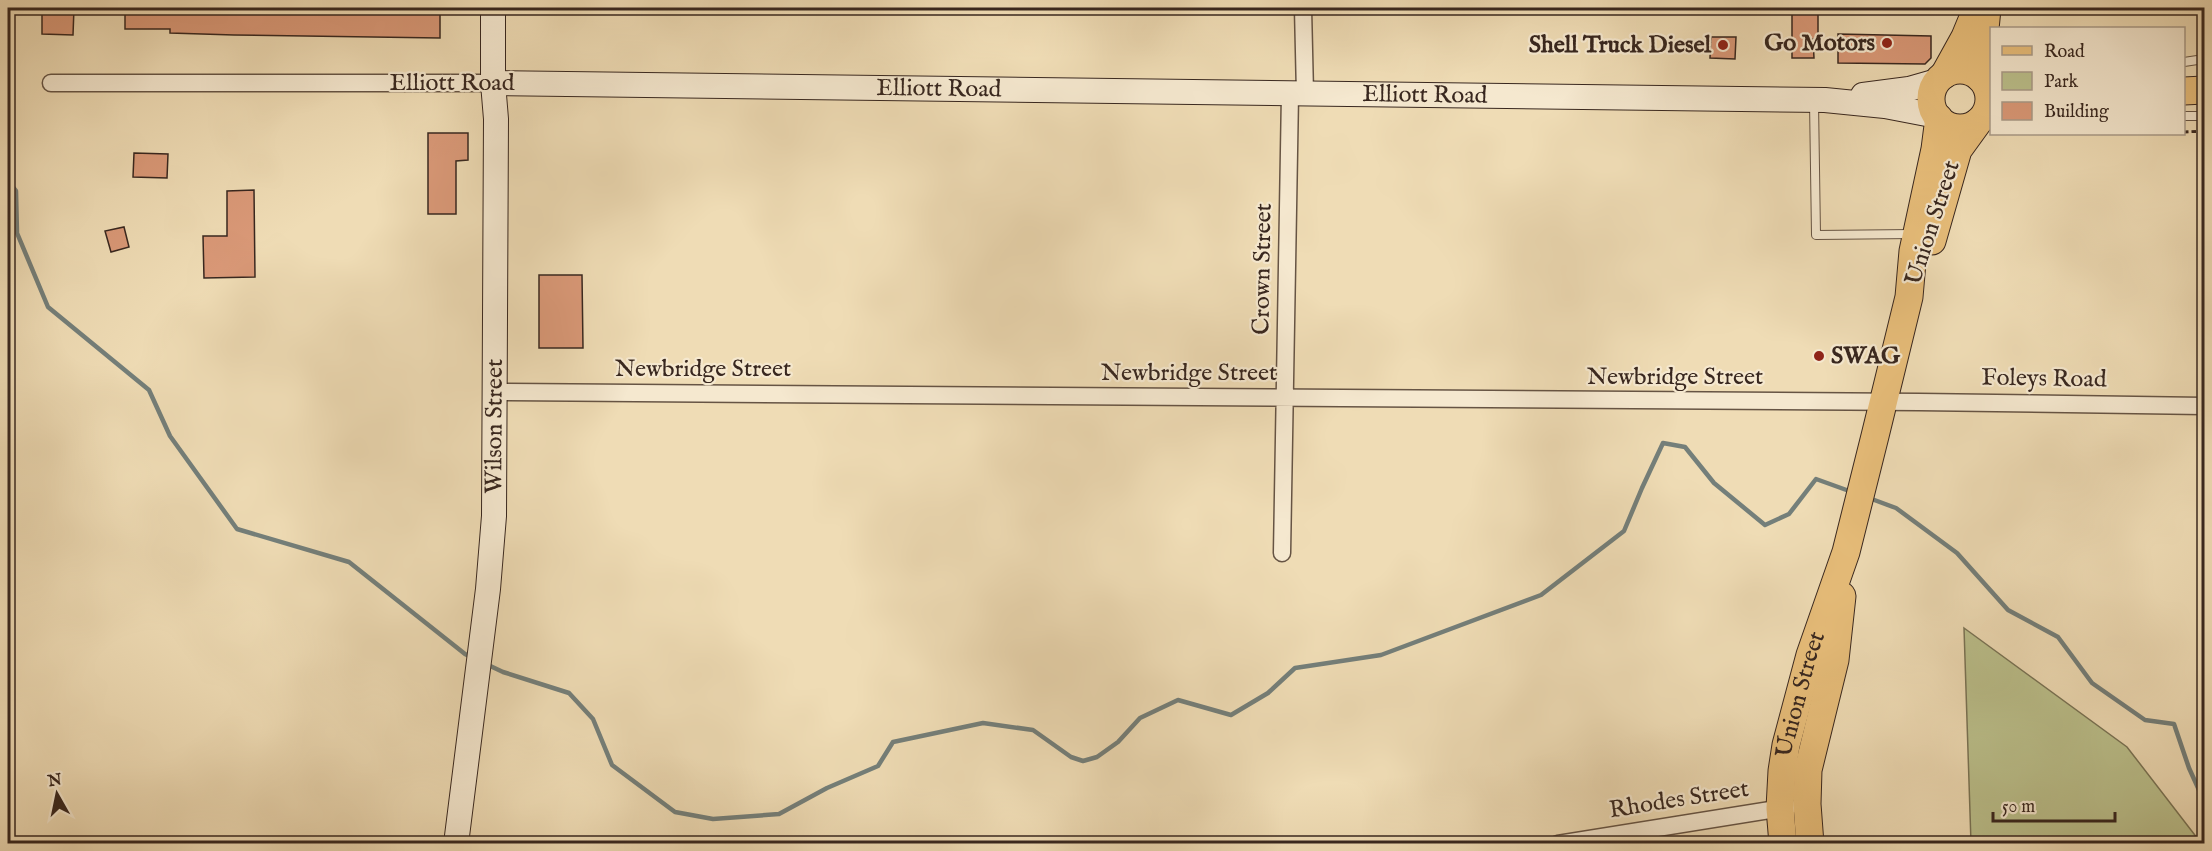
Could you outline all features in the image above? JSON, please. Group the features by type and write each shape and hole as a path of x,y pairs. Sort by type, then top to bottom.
{"main road":[{"path":"1977,8 1965,37 1940,78 1931,98 1938,117 1951,126 1972,125 1984,118 1989,98 1984,79 1987,8"},
{"path":"1940,78 1949,72 1962,70 1984,79"},
{"path":"2185,91 2205,90"},
{"name":"Union Street","path":"1783,843 1780,808 1782,771 1796,702 1846,552 1909,297 1913,251 1935,148 1938,117"},
{"name":"Union Street","path":"1909,297 1929,251 1958,150 1984,118"},
{"name":"Union Street","path":"1810,843 1807,804 1810,761 1835,660 1846,552"}],"street":[{"name":"Wilson Street","path":"456,843 488,589 494,516 496,119 493,84 493,8"},
{"name":"Crown Street","path":"1282,553 1285,398 1297,94 1303,8"},
{"name":"Elliott Road","path":"1820,100 1883,93 1940,78"},
{"name":"Elliott Road","path":"51,83 493,84 1820,100 1885,106 1938,117"},
{"name":"Newbridge Street","path":"494,392 1883,402"},
{"name":"Foleys Road","path":"1883,402 2205,406"},
{"name":"Rhodes Street","path":"1558,843 1807,804"}],"lane":[{"path":"2185,62 2205,59"},
{"path":"1820,100 1816,235 1916,234"},
{"path":"2185,116 2205,116"}],"path":[{"path":"2185,132 2205,131"}],"green space":[{"path":"1964,628 2127,747 2201,843 1971,843"}],"building":[{"path":"42,8 74,8 73,35 42,34"},
{"path":"125,8 440,8 440,38 234,35 170,33 170,29 125,29"},
{"path":"1792,8 1818,8 1818,39 1813,39 1814,58 1792,58"},
{"path":"1838,34 1931,36 1931,58 1925,64 1838,63"},
{"path":"1711,37 1736,37 1735,59 1710,58"},
{"path":"428,133 468,133 468,160 456,161 456,214 428,214"},
{"path":"134,153 168,154 167,178 133,177"},
{"path":"254,190 255,277 204,278 203,236 227,236 227,191"},
{"path":"124,227 129,247 111,252 105,231"},
{"path":"539,275 582,275 583,348 539,348"}],"waterway":[{"path":"8,181 16,191 17,233 48,307 149,390 170,436 237,529 349,562 473,658"},
{"path":"486,664 503,672 569,693 593,719 612,765 675,812 713,819 779,814 827,788 878,766 893,742 983,723 1033,730 1071,757 1083,761 1097,757 1118,742 1140,718 1178,700 1231,715 1268,693 1295,668 1381,655 1541,595 1624,531 1663,443 1685,447 1714,483 1765,525 1789,514 1816,479 1852,492"},
{"path":"1869,498 1896,508 1957,553 2008,610 2058,637 2092,683 2145,720 2174,724 2189,768 2204,801"}],"place":[{"name":"Go Motors","path":"1887,43"},
{"name":"Shell Truck Diesel","path":"1723,45"},
{"name":"SWAG","path":"1819,356"}]}
